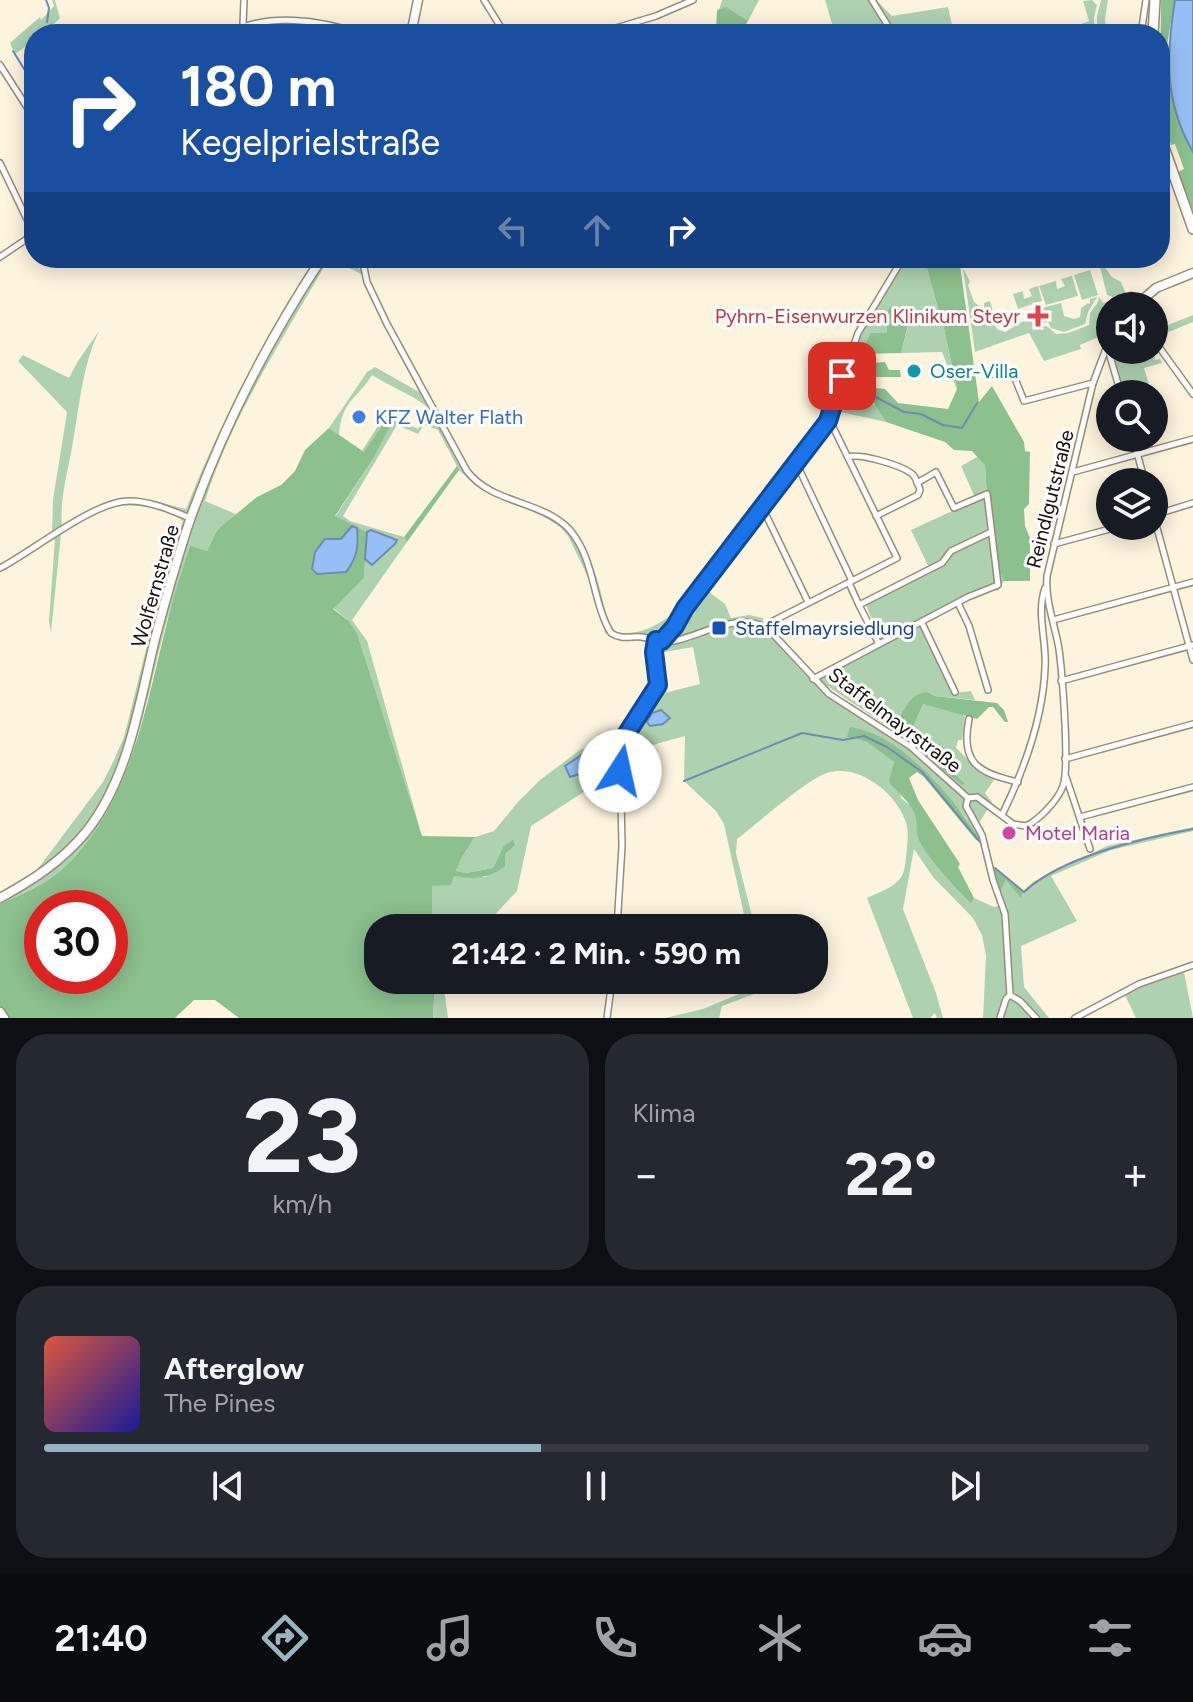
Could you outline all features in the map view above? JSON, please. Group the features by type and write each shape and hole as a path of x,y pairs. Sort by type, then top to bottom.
{"main road":[{"path":"413,24 418,0"},
{"path":"1154,24 1155,0"},
{"path":"1170,164 1193,229"},
{"name":"Wolfernstraße","path":"0,898 30,882 57,862 86,831 107,799 126,752 171,581 219,444 273,335 316,268"},
{"path":"1144,292 1193,273"},
{"path":"1155,292 1165,284"},
{"path":"0,1012 4,1018"}],"street":[{"path":"243,24 244,0"},
{"path":"484,0 499,24"},
{"path":"629,24 693,0"},
{"path":"872,0 887,24"},
{"path":"1142,24 1146,0"},
{"path":"249,24 268,21 314,24"},
{"path":"0,65 24,102"},
{"path":"0,163 24,213"},
{"path":"0,257 24,241"},
{"path":"364,268 367,282 399,348 471,477 490,491 565,526 578,542 611,633 618,637 672,642 735,622 765,627 897,558 828,421"},
{"path":"618,914 622,846 620,749 631,723 658,685 654,652 659,641 675,626 685,608 828,421 858,333 897,268"},
{"path":"1168,359 1193,394"},
{"name":"Reindlgutstraße","path":"1065,776 1061,681 1046,586 1093,383 1100,364"},
{"path":"989,375 1012,371 1024,401 1093,383"},
{"path":"1072,472 1193,439"},
{"path":"1136,452 1141,468"},
{"path":"848,457 860,455 910,472 917,483 920,490 918,495 876,516"},
{"path":"794,466 800,471 879,644"},
{"path":"813,679 998,585 987,494 954,508 936,472 917,483"},
{"path":"0,568 72,525 117,503 141,502 191,518"},
{"path":"1168,511 1193,503"},
{"path":"760,510 767,517 808,602"},
{"path":"859,605 942,563 951,551 991,532"},
{"path":"1054,544 1096,533"},
{"path":"1160,540 1193,660"},
{"path":"1053,620 1193,582"},
{"path":"1002,815 1025,767 1044,682 1046,666 1041,612 1046,586"},
{"path":"958,603 969,626 988,690"},
{"path":"922,623 955,692"},
{"path":"675,626 678,636 684,638"},
{"name":"Staffelmayrstraße","path":"765,627 829,694 911,747 968,798 966,806 982,835 1005,914 1010,995 1000,1018"},
{"path":"1061,681 1191,646"},
{"path":"969,719 964,741 976,765 992,776 1018,782"},
{"path":"1065,759 1193,724"},
{"path":"968,798 977,797 1020,826 1031,824 1060,793 1065,776"},
{"path":"1065,776 1090,849"},
{"path":"1080,817 1193,787"},
{"path":"1075,1018 1139,984 1193,965"},
{"path":"607,1018 610,994"},
{"path":"1010,995 1036,1018"}],"green space":[{"path":"52,0 55,0 60,18 54,24 32,24 40,17 41,20 54,6"},
{"path":"722,0 759,0 748,21 726,8 719,10"},
{"path":"825,0 876,0 892,16 948,7 952,24 832,24"},
{"path":"1092,0 1097,5 1094,24 1081,24 1089,21 1083,1"},
{"path":"1101,0 1108,0 1106,24 1097,24"},
{"path":"1161,0 1175,0 1170,28 1170,24 1161,24"},
{"path":"726,7 748,21 746,24 716,24 717,10"},
{"path":"24,31 24,48 15,54 10,43"},
{"path":"1170,77 1179,123 1193,152 1193,211 1178,172 1184,169 1175,144 1171,145"},
{"path":"309,268 323,268 261,376 217,469 205,501 238,515 217,530 207,551 190,547 132,754 104,818 84,846 59,872 0,904 0,892 37,870 103,782 113,762 124,737 163,582 183,521 162,511 128,505 105,510 61,534 51,632 49,621 55,539 34,551 33,547 52,533 53,500 67,412 18,361 23,355 69,378 99,331 81,391 64,490 62,527 124,500 144,499 186,509 244,380"},
{"path":"349,268 366,272 389,323 468,468 486,484 568,524 573,530 593,566 615,632 628,633 652,627 674,613 700,585 725,604 731,618 749,615 763,618 762,628 813,683 833,700 898,738 894,731 820,681 820,678 883,646 866,605 931,572 911,530 976,500 961,466 979,456 985,465 991,539 1004,581 998,591 992,589 918,621 954,693 971,691 975,700 935,696 927,692 900,725 930,751 911,732 923,704 961,713 965,717 962,740 958,740 956,748 994,780 985,793 992,802 979,823 984,829 982,848 965,817 917,763 880,739 847,737 867,742 894,762 901,798 912,807 919,826 971,902 974,898 994,907 1001,905 1006,920 1009,987 1005,998 1015,1000 1034,1018 983,1018 986,956 982,935 973,918 933,877 914,849 903,909 943,1018 937,1018 935,1013 930,1018 913,1018 867,898 892,885 902,875 907,825 893,799 863,776 839,771 818,777 737,839 736,853 751,914 744,914 724,824 716,811 684,781 685,736 649,746 627,747 623,774 590,788 531,826 517,891 495,914 432,914 432,886 454,876 486,877 509,849 503,847 493,868 466,873 456,871 475,837 494,831 540,780 580,750 607,738 621,736 654,688 657,695 700,684 693,647 659,653 650,642 616,639 605,633 589,579 568,536 560,527 475,485 459,470 438,430 424,425 418,434 397,425 343,516 350,521 404,537 407,542 352,620 367,641 422,836 357,633 349,621 333,608 364,578 365,559 372,565 397,540 371,530 367,532 335,517 391,425 385,421 364,453 362,451 386,413 418,429 426,406 372,375 346,408 339,435 329,428 367,372 375,367 419,392 378,314 363,275"},
{"path":"894,268 927,268 957,390 942,352 901,353 908,326 886,314 887,334 863,344 838,407 869,402 877,406 886,422 840,412 835,408 830,410 856,332"},
{"path":"927,268 960,268 979,402 992,386 1024,442 1025,451 1030,452 1029,504 1024,509 1025,526 1030,538 1030,581 1004,581 998,568 991,539 985,465 972,451 954,450 945,442 886,422 874,403 837,407 853,354 860,354 871,333 887,333 886,314 891,306 908,325 901,353 864,354 863,364 885,362 889,370 900,370 901,377 860,377 860,386 885,389 898,403 948,409 957,389"},
{"path":"963,268 974,302 984,309 984,303 990,301 993,312 990,316 997,329 1005,332 1027,319 1048,327 1056,334 1068,333 1089,325 1090,313 1096,305 1096,338 1080,345 1081,349 1044,361 1029,333 975,352"},
{"path":"1100,268 1105,268 1121,282 1125,292 1106,292"},
{"path":"1090,270 1096,296 1082,300 1074,275"},
{"path":"1072,276 1078,296 1046,305 1039,286 1056,281 1057,289 1065,286 1061,279"},
{"path":"1038,286 1042,301 1018,309 1013,294 1023,291 1024,299 1032,296 1029,289"},
{"path":"1096,297 1085,324 1064,332 1051,328 1048,322 1043,323 1038,309 1061,303 1064,316 1074,319 1080,317 1081,308 1090,304 1090,299"},
{"path":"1193,315 1193,322 1168,332 1168,325"},
{"path":"1115,364 1158,364 1144,368 1148,380 1119,380"},
{"path":"385,421 391,425 373,459 335,516 367,532 364,578 333,609 349,621 357,633 422,836 475,837 456,871 466,873 493,868 503,847 513,840 515,845 505,854 505,866 487,876 454,876 451,885 432,886 432,914 364,914 364,994 434,994 433,1018 239,1018 215,1000 194,1000 175,1018 8,1018 0,1009 0,904 24,893 24,994 128,994 128,890 30,890 59,872 83,847 119,789 142,723 190,546 207,551 217,530 257,497 281,485 295,471 305,450 329,428 364,452","holes":["352,526 317,573 312,569 315,552 341,540"]},
{"path":"457,466 459,470 407,542 404,537"},
{"path":"927,692 935,696 997,703 1004,710 1008,722 993,707 977,719 923,704 911,732 965,784 962,785 927,756 904,730 901,715 904,709 913,697"},
{"path":"850,727 870,732 907,755 940,787 979,838 976,840 924,777 917,772 909,778 918,800 960,864 958,867 974,898 971,903 940,870 919,841 916,817 911,807 889,782 894,762 867,742 847,737"},
{"path":"1193,827 1193,831 1111,850 1051,876 1077,921 1021,946 1024,987 1049,1018 1038,1018 1014,992 1012,985 1009,924 999,894 1006,880 1021,897 1033,882 1107,846"},
{"path":"993,866 1023,891 1021,898 1006,880 999,894"},
{"path":"1193,963 1193,969 1184,972 1193,1018 1136,1018 1125,995 1081,1018 1070,1018 1142,980"},
{"path":"434,994 445,994 448,1018 433,1018"},
{"path":"739,994 754,994 722,1006 719,1018 665,1018 703,1009"}],"water":[{"path":"1175,0 1193,0 1193,152 1172,96 1170,40"},
{"path":"352,526 357,528 357,546 353,562 346,572 317,574 312,569 315,552 325,539 341,539"},
{"path":"371,530 397,540 372,565 365,559 367,532"},
{"path":"661,710 670,718 663,724 650,726 647,722 652,713"},
{"path":"607,744 614,756 605,766 570,777 565,766 589,750"}],"waterway":[{"path":"46,0 49,8 47,22"},
{"path":"13,51 24,69"},
{"path":"855,396 870,394 904,412 921,414 943,425 962,428 977,403"},
{"path":"684,781 802,733 843,740 864,736 887,747 922,772 979,841"},
{"path":"995,868 1024,892 1081,859 1127,844 1193,829"}],"place":[{"name":"Pyhrn-Eisenwurzen Klinikum Steyr","path":"1038,316"},
{"name":"Oser-Villa","path":"914,371"},
{"name":"KFZ Walter Flath","path":"359,417"},
{"name":"Staffelmayrsiedlung","path":"719,628"},
{"name":"Motel Maria","path":"1009,833"}],"route":[{"path":"620,771 622,741 658,685 654,652 656,640 662,641 667,637 685,608 828,421 842,376"}]}
